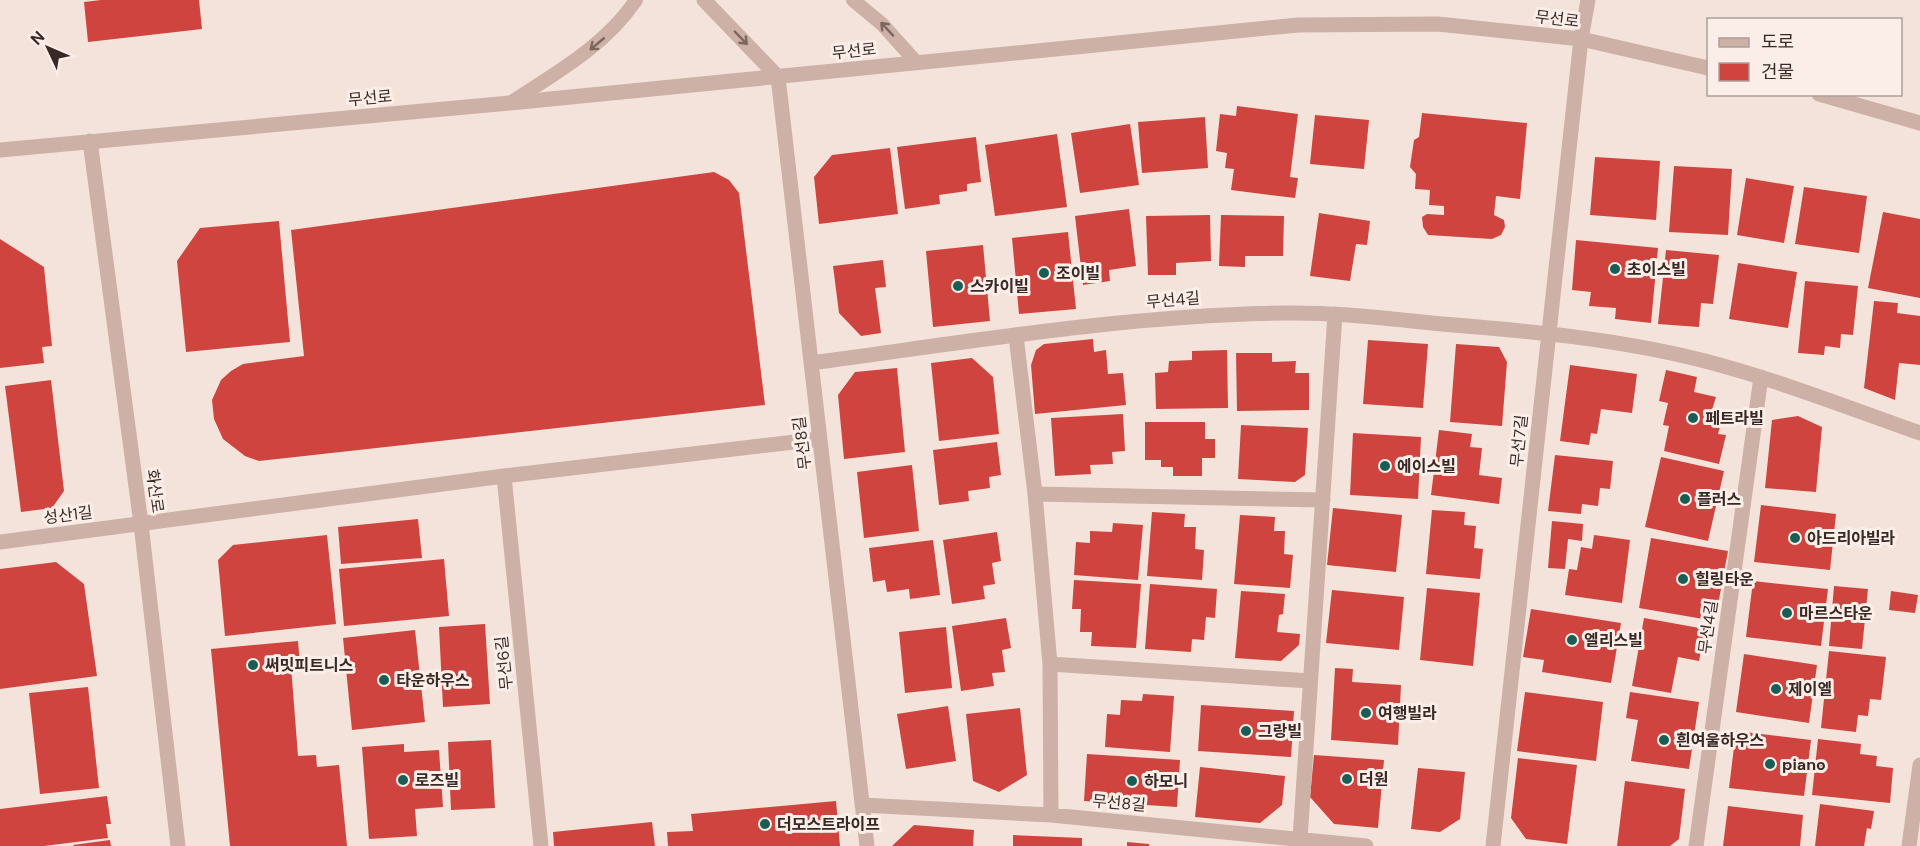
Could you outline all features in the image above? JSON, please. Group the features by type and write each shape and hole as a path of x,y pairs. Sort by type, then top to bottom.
{"street":[{"path":"704,0 778,77"},
{"name":"무선7길","path":"1492,846 1581,39 1588,0"},
{"name":"무선로","path":"0,150 510,103 1298,25 1438,24 1581,39 1707,68"},
{"name":"무선8길","path":"778,77 867,846"},
{"path":"1826,96 1920,123"},
{"name":"화산로","path":"90,141 141,524 178,846"},
{"path":"1335,314 1300,839 1365,846"},
{"name":"무선4길","path":"811,363 1188,316 1335,314 1549,333 1647,349 1704,361 1761,377 1920,433"},
{"path":"1016,336 1035,494 1050,664 1051,815"},
{"name":"무선4길","path":"1696,846 1761,377"},
{"name":"성산1길","path":"0,542 820,439"},
{"name":"무선6길","path":"504,477 541,846"},
{"path":"1035,494 1323,500"},
{"path":"1050,664 1310,681"},
{"path":"1909,846 1920,765"},
{"name":"무선8길","path":"862,805 1051,815 1300,839"}],"lane":[{"path":"510,103 600,42 625,16 636,0"},
{"path":"853,0 882,24 916,63"}],"building":[{"path":"199,0 202,29 88,42 84,2"},
{"path":"1237,106 1298,114 1290,177 1298,178 1295,198 1231,190 1234,169 1225,168 1227,153 1216,151 1220,114 1236,116"},
{"path":"1422,113 1527,123 1520,199 1496,196 1494,215 1504,220 1505,227 1501,235 1492,239 1428,235 1423,227 1422,217 1427,214 1444,215 1444,206 1429,205 1430,190 1415,189 1416,174 1410,167 1414,140 1419,137"},
{"path":"1315,115 1369,120 1364,169 1310,164"},
{"path":"1205,117 1208,168 1142,173 1138,122"},
{"path":"1130,124 1139,185 1080,193 1071,133"},
{"path":"1057,134 1067,207 995,216 985,145"},
{"path":"976,137 981,182 967,184 967,191 939,195 940,204 905,209 897,147"},
{"path":"890,148 898,214 819,224 814,177 832,155"},
{"path":"1595,157 1660,161 1656,220 1590,215"},
{"path":"1674,166 1732,169 1728,235 1669,232"},
{"path":"714,172 729,180 739,193 765,405 259,461 245,456 223,439 214,419 212,400 221,380 243,364 304,356 291,230"},
{"path":"1746,178 1794,186 1784,243 1737,235"},
{"path":"1804,187 1867,196 1859,253 1795,244"},
{"path":"1129,209 1136,266 1109,270 1110,281 1083,285 1075,216"},
{"path":"1883,212 1920,219 1920,298 1868,288"},
{"path":"1319,213 1370,221 1367,245 1356,244 1350,281 1310,276"},
{"path":"1210,215 1211,261 1176,263 1176,275 1148,275 1146,216"},
{"path":"1221,215 1284,216 1283,256 1245,256 1245,267 1219,266"},
{"path":"279,221 290,342 186,352 177,261 200,228"},
{"name":"조이빌","path":"1068,232 1076,309 1019,314 1012,238"},
{"path":"0,239 44,267 52,346 42,347 44,363 0,368"},
{"name":"초이스빌","path":"1576,240 1658,248 1651,323 1615,319 1616,308 1589,306 1591,292 1572,290"},
{"name":"스카이빌","path":"983,245 990,321 933,327 926,251"},
{"path":"1666,250 1719,255 1713,304 1701,303 1699,327 1658,324"},
{"path":"883,260 886,287 875,288 881,333 861,336 839,313 833,266"},
{"path":"1738,263 1797,272 1788,328 1729,319"},
{"path":"1805,281 1858,286 1853,335 1841,334 1840,348 1825,346 1824,355 1798,353"},
{"path":"1874,301 1898,303 1897,313 1920,316 1920,365 1899,363 1895,400 1864,388"},
{"path":"1093,339 1094,352 1106,350 1108,374 1123,373 1126,405 1035,414 1031,365 1036,350 1044,344"},
{"path":"1368,340 1428,344 1423,408 1363,404"},
{"path":"1456,344 1499,347 1507,362 1502,426 1450,422"},
{"path":"1227,350 1228,408 1156,409 1155,373 1168,372 1169,361 1192,360 1192,351"},
{"path":"1236,353 1272,353 1272,362 1296,361 1295,373 1309,373 1309,410 1237,411"},
{"path":"972,358 993,377 999,434 939,441 931,363"},
{"path":"1570,365 1637,374 1632,413 1601,409 1597,434 1591,433 1589,445 1560,441"},
{"path":"897,368 905,452 844,459 838,395 855,372"},
{"name":"페트라빌","path":"1666,370 1697,377 1694,392 1716,397 1712,410 1724,412 1718,434 1726,435 1719,464 1664,451 1669,426 1663,425 1668,403 1659,401"},
{"path":"51,380 64,491 52,508 21,512 5,386"},
{"path":"1123,414 1125,451 1112,452 1113,464 1090,465 1091,474 1055,476 1051,418"},
{"path":"1798,416 1822,427 1816,492 1765,488 1772,420"},
{"path":"1145,422 1205,422 1205,439 1215,439 1215,458 1202,458 1202,476 1173,476 1173,467 1161,467 1161,460 1145,460"},
{"path":"1241,425 1308,428 1305,475 1295,482 1238,479"},
{"path":"1439,430 1472,434 1470,447 1482,448 1479,475 1502,478 1499,504 1431,495"},
{"name":"에이스빌","path":"1353,433 1421,437 1418,499 1350,495"},
{"path":"997,442 1001,475 989,477 990,488 968,491 969,501 939,505 933,450"},
{"path":"1555,455 1613,461 1610,489 1600,488 1598,506 1582,504 1581,514 1548,511"},
{"name":"플러스","path":"1661,457 1724,471 1708,541 1645,527"},
{"path":"912,465 919,531 864,538 857,472"},
{"name":"아드리아빌라","path":"1761,505 1836,514 1830,570 1754,562"},
{"path":"1333,508 1402,515 1396,572 1327,565"},
{"path":"1432,510 1465,512 1464,525 1476,526 1474,548 1483,549 1480,579 1426,574"},
{"path":"1152,512 1185,514 1184,527 1196,527 1195,549 1204,550 1202,580 1147,576"},
{"path":"1240,515 1275,517 1274,531 1285,531 1284,554 1293,555 1290,588 1234,584"},
{"path":"418,519 422,558 341,564 338,527"},
{"path":"1552,521 1583,524 1582,541 1568,539 1565,569 1548,568"},
{"path":"1113,523 1143,525 1138,580 1074,575 1076,542 1090,543 1090,531 1112,532"},
{"path":"997,532 1001,561 992,563 995,584 983,586 985,599 952,604 943,540"},
{"path":"327,535 336,624 225,636 218,560 233,545"},
{"path":"1594,535 1630,540 1622,603 1565,595 1569,569 1577,570 1581,547 1592,549"},
{"name":"힐링타운","path":"1651,538 1728,551 1715,621 1639,608"},
{"path":"933,540 940,595 910,599 909,589 887,592 885,580 873,582 869,548"},
{"path":"444,559 449,616 344,626 339,569"},
{"path":"56,562 84,584 97,676 0,689 0,569"},
{"path":"1074,580 1141,584 1136,648 1091,646 1092,632 1080,632 1081,609 1072,609"},
{"name":"마르스타운","path":"1753,581 1828,589 1821,646 1746,637"},
{"path":"1150,584 1217,589 1215,618 1206,617 1204,640 1192,639 1191,652 1145,649"},
{"path":"1834,586 1868,589 1862,649 1829,646"},
{"path":"1427,588 1480,593 1473,666 1420,660"},
{"path":"1332,590 1404,597 1399,650 1326,643"},
{"path":"1241,591 1285,594 1283,614 1279,615 1277,632 1300,634 1299,645 1281,661 1235,658"},
{"path":"1891,591 1918,595 1915,613 1889,610"},
{"name":"엘리스빌","path":"1531,609 1621,623 1611,683 1542,672 1544,660 1523,657"},
{"path":"1006,618 1011,648 1002,650 1005,672 992,673 994,686 961,691 952,626"},
{"path":"1644,618 1705,629 1699,661 1678,657 1671,693 1632,686"},
{"path":"485,624 490,704 443,707 439,627"},
{"path":"946,627 952,688 905,693 899,632"},
{"name":"타운하우스","path":"415,630 425,722 352,730 343,638"},
{"path":"298,641 300,665 291,666 298,756 316,755 317,767 339,765 347,846 230,846 211,649"},
{"path":"1829,651 1886,657 1881,700 1870,699 1868,716 1858,715 1856,732 1821,728"},
{"name":"제이엘","path":"1744,654 1817,665 1809,723 1736,712"},
{"name":"여행빌라","path":"1335,668 1353,669 1352,682 1401,685 1398,745 1331,740"},
{"path":"88,687 99,788 40,794 29,693"},
{"path":"1525,692 1603,702 1596,761 1517,751"},
{"name":"흰여울하우스","path":"1630,692 1699,702 1689,769 1631,761 1638,720 1626,718"},
{"path":"1143,694 1174,696 1170,752 1105,747 1107,714 1120,715 1121,700 1142,701"},
{"name":"그랑빌","path":"1201,705 1294,711 1291,757 1198,751"},
{"path":"948,706 956,761 906,769 897,714"},
{"path":"1020,708 1027,775 999,792 973,781 966,714"},
{"name":"piano","path":"1736,731 1811,740 1804,796 1729,788"},
{"path":"1818,739 1861,744 1860,754 1877,756 1876,766 1893,768 1890,803 1812,795"},
{"path":"491,740 495,808 451,810 448,742"},
{"name":"로즈빌","path":"404,744 404,752 439,750 443,807 415,809 417,836 369,839 362,747"},
{"name":"하모니","path":"1087,754 1180,760 1177,807 1084,801"},
{"name":"더원","path":"1314,755 1384,760 1378,828 1334,824 1310,797"},
{"path":"1518,758 1577,765 1567,844 1526,839 1511,818"},
{"path":"1200,767 1285,776 1282,805 1260,823 1195,817"},
{"path":"1418,768 1465,772 1460,819 1440,832 1411,829"},
{"path":"1625,781 1685,789 1679,839 1670,846 1617,846"},
{"path":"107,796 111,824 106,824 108,838 44,846 0,846 0,809"},
{"name":"더모스트라이프","path":"836,801 840,846 668,846 667,832 693,831 691,814"},
{"path":"1820,804 1874,811 1871,829 1867,828 1864,846 1815,846"},
{"path":"1728,806 1803,815 1800,846 1723,846"},
{"path":"652,822 655,846 554,846 553,832"},
{"path":"914,825 974,830 973,846 892,846"},
{"path":"1013,835 1082,838 1082,846 1013,846"},
{"path":"110,840 111,846 73,845"},
{"path":"1127,842 1149,844 1149,846 1127,846"}],"place":[{"name":"초이스빌","path":"1615,269"},
{"name":"조이빌","path":"1044,273"},
{"name":"스카이빌","path":"958,286"},
{"name":"페트라빌","path":"1693,418"},
{"name":"에이스빌","path":"1385,466"},
{"name":"플러스","path":"1685,499"},
{"name":"아드리아빌라","path":"1795,538"},
{"name":"힐링타운","path":"1683,579"},
{"name":"마르스타운","path":"1787,613"},
{"name":"엘리스빌","path":"1572,640"},
{"name":"써밋피트니스","path":"253,665"},
{"name":"타운하우스","path":"384,680"},
{"name":"제이엘","path":"1776,689"},
{"name":"여행빌라","path":"1366,713"},
{"name":"그랑빌","path":"1246,731"},
{"name":"흰여울하우스","path":"1664,740"},
{"name":"piano","path":"1770,764"},
{"name":"더원","path":"1347,779"},
{"name":"로즈빌","path":"403,780"},
{"name":"하모니","path":"1132,781"},
{"name":"더모스트라이프","path":"765,824"}]}
